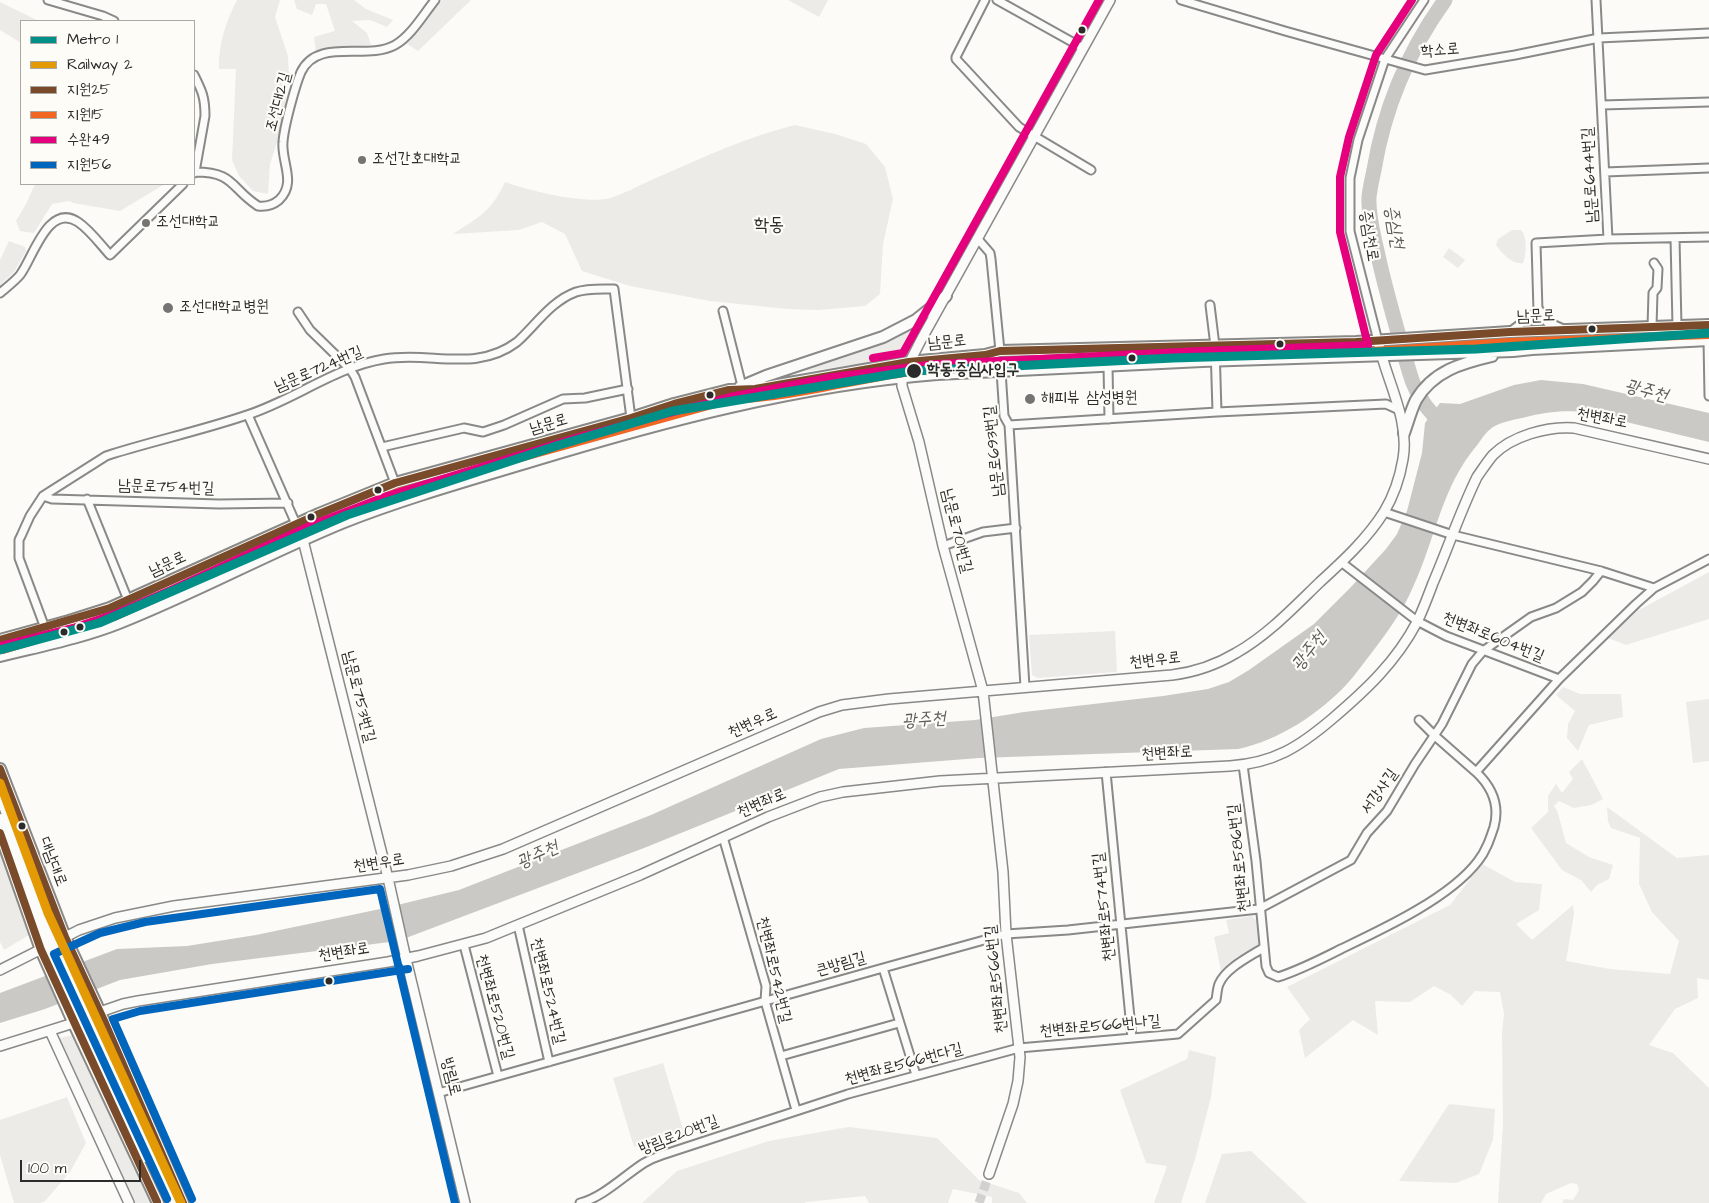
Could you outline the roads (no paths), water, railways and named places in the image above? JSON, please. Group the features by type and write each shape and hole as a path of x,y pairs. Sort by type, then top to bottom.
{"main road":[{"path":"729,390 883,336 916,320 946,296"},
{"path":"1538,311 1553,326 1563,331"},
{"name":"남문로","path":"0,640 110,608 296,524 395,483 729,390 755,389 909,362 985,355 1000,351 1378,341 1510,332 1709,325"},
{"name":"남문로","path":"0,656 87,634 119,623 303,540 401,500 614,437 777,397 902,377 1216,360 1513,351 1708,340"},
{"path":"1404,433 1413,407 1426,387 1436,378 1452,367 1513,351"},
{"path":"614,437 612,432 622,428 629,418"},
{"name":"대남대로","path":"0,769 65,937 99,1012"},
{"path":"0,795 58,952 103,1046 149,1156 166,1203"},
{"path":"0,819 55,967 174,1203"},
{"path":"0,833 41,950 158,1203"},
{"path":"99,1012 183,1203"}],"street":[{"path":"48,0 112,20"},
{"path":"985,0 956,56 956,60 1019,127 1091,170"},
{"path":"997,0 1083,48"},
{"path":"902,377 1110,0"},
{"name":"학소로","path":"1181,0 1425,70 1515,55 1598,38 1709,33"},
{"name":"증심천로","path":"1378,341 1350,231 1349,198 1353,160 1369,104 1385,59 1424,0"},
{"name":"남문로644번길","path":"1538,311 1536,243 1608,239 1596,0"},
{"name":"조선대2길","path":"195,173 209,172 224,176 258,206 269,206 277,202 288,185 282,143 298,82 307,64 322,54 373,52 396,45 406,37 432,1"},
{"path":"195,77 204,94 205,116 195,168"},
{"path":"1602,105 1709,102"},
{"path":"1605,172 1709,168"},
{"path":"0,293 20,275 44,231 55,221 65,218 76,221 110,255 182,185"},
{"path":"1608,239 1709,237"},
{"path":"978,238 990,253 1000,351"},
{"path":"1675,238 1677,326"},
{"path":"1652,328 1653,293 1657,288 1658,269 1654,263"},
{"name":"남문로724번길","path":"45,628 19,558 19,546 24,527 43,496 106,456 248,415 350,369 385,358 474,360 494,355 517,342 555,305 569,295 585,290 614,288 628,389 629,418"},
{"path":"1210,304 1216,360 1217,412"},
{"path":"723,311 742,386"},
{"path":"1510,332 1538,311"},
{"path":"298,312 315,336 350,369 359,384 395,483"},
{"path":"1708,340 1709,396"},
{"name":"천변우로","path":"1,966 41,950 97,923 143,912 388,878 451,866 503,849 787,726 833,708 889,699 1172,675 1200,670 1213,665 1260,637 1284,617 1369,533 1384,512 1400,475 1404,433 1378,341"},
{"path":"1108,366 1109,419"},
{"name":"남문로693번길","path":"1001,371 1004,416 1009,425 1025,687"},
{"name":"남문로701번길","path":"902,377 904,396 919,442 943,546 983,691 992,777"},
{"path":"382,447 464,428 482,432 504,425 563,399 585,398 628,389"},
{"path":"1009,425 1386,404 1399,410"},
{"path":"248,415 296,524"},
{"name":"천변좌로","path":"0,1046 74,1024 122,1004 406,959 464,945 640,875 768,817 820,797 843,792 906,784 992,777 1252,764 1289,750 1308,739 1366,690 1403,645 1453,535 1471,489 1488,460 1503,447 1544,431 1564,427 1585,430 1709,459"},
{"name":"남문로754번길","path":"43,496 52,499 219,504 288,503"},
{"path":"87,499 128,600"},
{"path":"1384,512 1442,532 1601,571 1654,588"},
{"name":"남문로753번길","path":"296,524 303,540 388,878 406,959"},
{"path":"943,546 982,532 1016,528"},
{"path":"1419,720 1434,736 1476,772 1559,679 1654,588 1709,559"},
{"name":"천변좌로604번길","path":"1341,562 1414,619 1446,636 1559,679"},
{"name":"서강사길","path":"1259,909 1351,860 1367,833 1387,811 1442,724 1472,664 1483,651 1531,617 1556,608 1582,592 1601,571"},
{"name":"천변좌로586번길","path":"1243,765 1256,861 1263,948 1269,973 1278,977 1374,933 1415,911 1456,882 1479,860 1488,844 1495,823 1496,806 1492,790 1476,772"},
{"name":"천변좌로574번길","path":"1106,772 1132,1038"},
{"name":"천변좌로566번길","path":"989,1174 1008,1120 1018,1081 1019,1048 1006,934 1003,872 992,777"},
{"name":"천변좌로542번길","path":"723,837 766,986 765,1001 796,1110"},
{"name":"큰방림길","path":"438,1093 1006,934 1259,909"},
{"name":"천변좌로524번길","path":"518,925 549,1062"},
{"name":"천변좌로520번길","path":"464,945 498,1076"},
{"name":"천변좌로566번나길","path":"1019,1048 1178,1034 1216,1000 1218,986 1222,979 1238,963 1263,948"},
{"name":"방림로","path":"406,959 465,1203"},
{"path":"883,968 916,1075"},
{"path":"781,1056 899,1024"},
{"path":"50,1031 129,1203"},
{"name":"천변좌로566번다길","path":"796,1110 916,1075 1019,1048"},
{"name":"방림로20번길","path":"580,1203 604,1191 645,1162 662,1154 796,1110"}],"water":[{"name":"광주천","path":"1541,380 1583,384 1709,413 1709,442 1585,412 1561,411 1546,413 1507,421 1493,427 1466,460 1455,478 1409,596 1384,636 1354,676 1336,695 1311,715 1268,740 1238,749 979,758 839,769 644,848 398,941 212,964 120,980 45,1009 0,1023 0,993 117,949 187,946 256,935 385,908 459,890 651,815 821,739 864,728 975,720 1024,712 1163,696 1208,689 1229,682 1314,624 1386,549 1397,534 1407,511 1422,453 1425,423 1440,403 1460,404 1514,385"}],"waterway":[{"name":"증심천","path":"1440,430 1437,420 1418,394 1410,374 1379,260 1371,221 1369,197 1378,147 1391,103 1420,39 1445,0"}],"tunnel":[{"path":"979,1203 989,1174"}],"metro line":[{"name":"1","path":"0,650 99,623 347,515 556,446 673,411 912,371 1173,358 1476,349 1709,333"}],"rail line":[{"name":"2","path":"0,783 48,913 181,1203"}],"place":[{"name":"조선간호대학교","path":"362,160"},
{"name":"조선대학교","path":"146,223"},
{"name":"조선대학교병원","path":"168,308"},
{"name":"학동·증심사입구","path":"914,371"},
{"name":"해피뷰 삼성병원","path":"1030,399"}],"district":[{"name":"학동","path":"769,226"}]}
